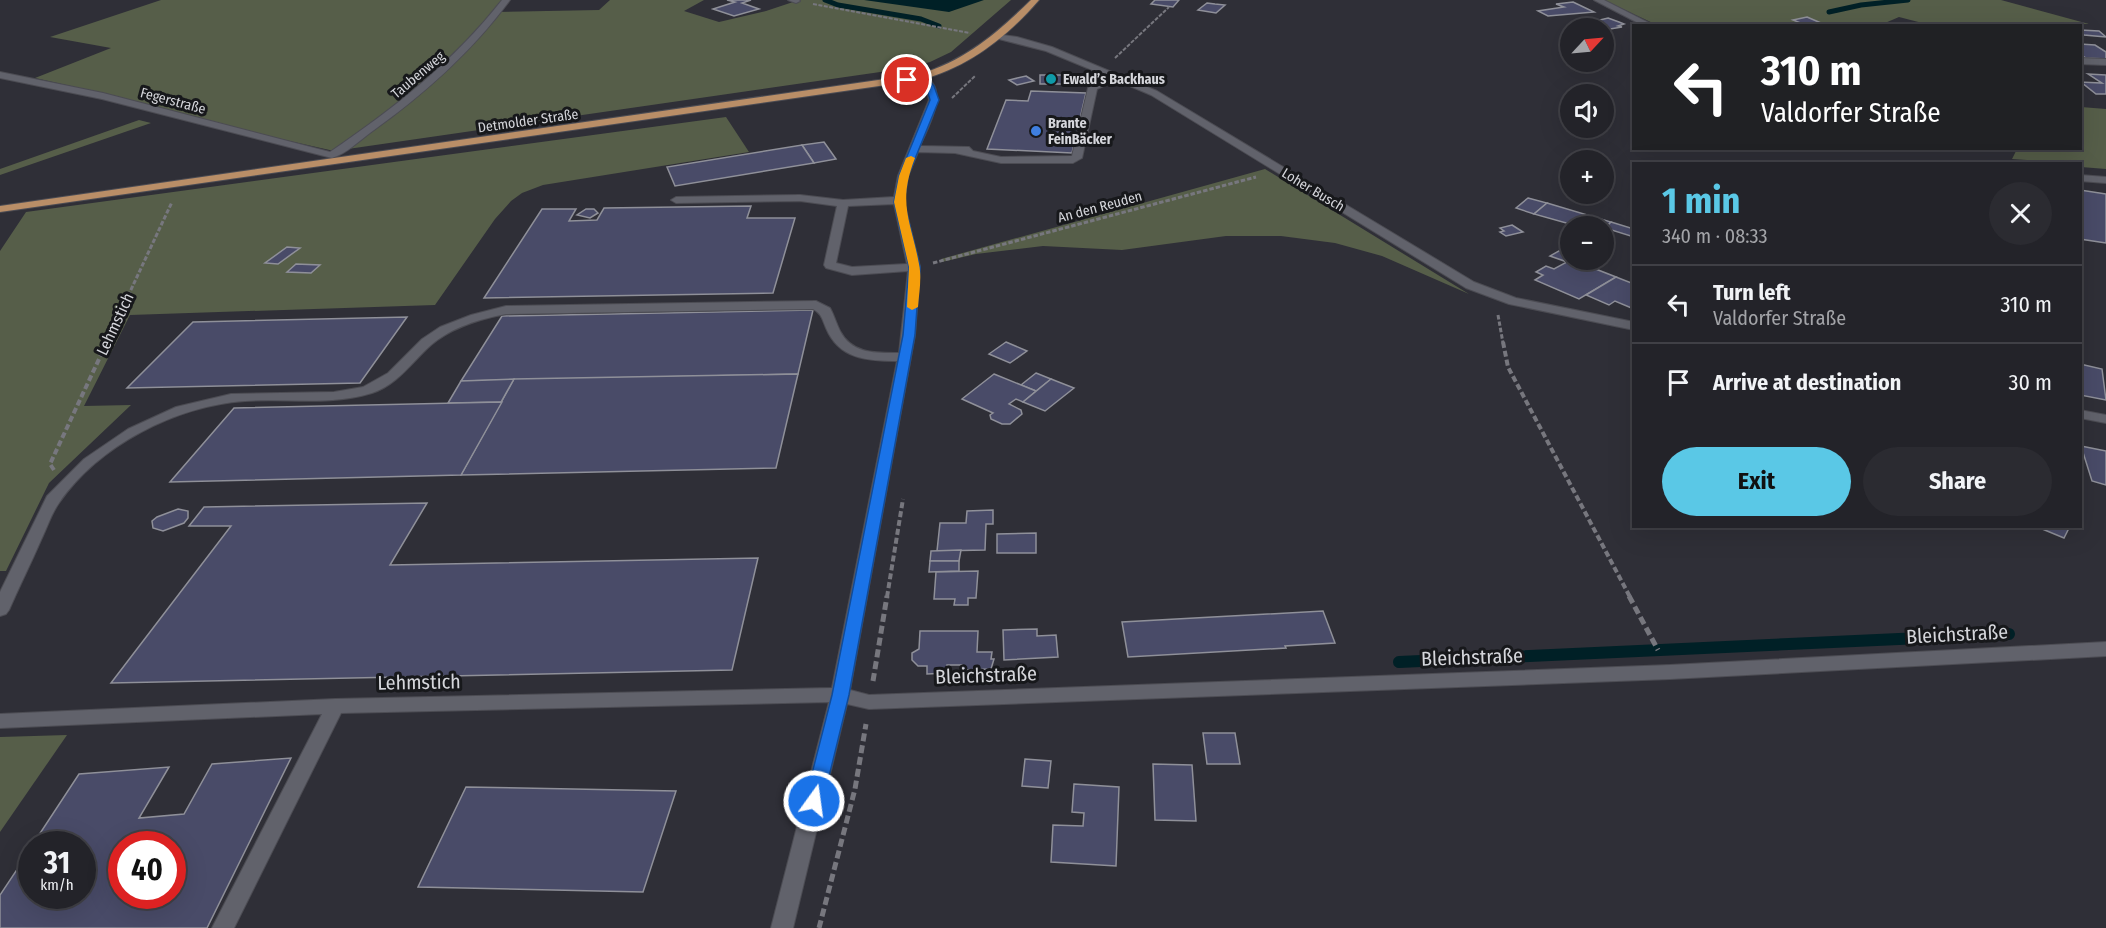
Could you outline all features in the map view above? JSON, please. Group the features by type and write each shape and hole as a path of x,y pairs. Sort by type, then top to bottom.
{"main road":[{"name":"Detmolder Straße","path":"0,209 332,159 921,77 963,63 998,36 1035,0"}],"street":[{"name":"Taubenweg","path":"332,159 419,94 478,37 507,0"},
{"path":"1598,0 1647,24"},
{"name":"Loher Busch","path":"998,36 1039,46 1154,93 1422,258 1470,285 1497,296 1632,326"},
{"path":"2082,61 2106,62"},
{"name":"Fegerstraße","path":"0,75 103,96 332,159"},
{"path":"782,928 840,695 905,357 914,293 921,266 900,200 903,176 934,100 930,86 921,77"},
{"path":"915,149 959,151 1001,160 1069,161 1077,158 1093,88 1116,77"},
{"path":"959,151 978,148"},
{"path":"2082,178 2106,180"},
{"path":"676,200 800,198 843,203 900,200"},
{"path":"843,203 830,264 852,271 921,266"},
{"path":"0,610 53,500 83,468 127,435 183,408 232,398 343,396 370,389 393,376 428,341 452,327 483,315 506,310 816,305 826,311 832,332 841,346 851,354 865,357 905,357"},
{"path":"2082,414 2106,419"},
{"name":"Bleichstraße","path":"840,695 869,702 1670,672 2106,649"},
{"name":"Lehmstich","path":"0,721 335,706 840,695"},
{"path":"223,928 335,706"}],"path":[{"path":"794,0 945,29"},
{"path":"1102,71 1168,7"},
{"name":"An den Reuden","path":"921,266 1280,170"},
{"name":"Lehmstich","path":"53,500 61,483 51,464 172,201"},
{"path":"1497,296 1498,325 1508,367 1670,672"}],"green space":[{"path":"161,0 503,0 495,12 599,10 610,0 704,0 684,11 719,22 766,11 799,0 1011,0 951,52 930,62 908,68 334,151 200,121 102,93 35,78 111,48 50,37"},
{"path":"1604,0 2001,0 2089,24 2033,22 2028,24 1926,24 1899,17 1883,24 1655,24"},
{"path":"2082,107 2106,109 2106,169 2082,167 2082,162 2012,159 2016,150 2082,150"},
{"path":"726,117 749,152 543,185 522,193 511,201 495,219 435,305 130,315 84,406 131,405 49,483 6,571 0,571 0,251 26,212"},
{"path":"139,120 151,123 0,175 0,169"},
{"path":"1265,169 1469,294 1382,256 1335,243 1281,236 1226,236 1122,250 1043,246 976,254 942,262 941,259"},
{"path":"67,735 0,832 0,737"}],"water":[{"path":"864,0 984,0 949,12"}],"building":[{"path":"727,0 751,0 742,3 759,9 734,16 713,9 735,2"},
{"path":"1155,0 1179,0 1173,7 1151,4"},
{"path":"1573,2 1594,12 1548,16 1538,11 1564,7 1556,4"},
{"path":"1207,3 1225,5 1216,13 1198,10"},
{"path":"1807,17 1821,23 1803,24 1793,20"},
{"path":"1614,20 1624,24 1618,26 1622,27 1614,28"},
{"path":"2082,30 2099,31 2106,37 2084,35"},
{"path":"2082,44 2095,45 2106,52 2106,59 2086,58 2082,55"},
{"path":"2088,74 2106,75 2106,94 2096,94 2082,82 2102,83"},
{"name":"Ewald’s Backhaus","path":"1040,75 1062,75 1062,84 1040,84"},
{"path":"1026,76 1034,81 1017,85 1009,80"},
{"name":"Brante FeinBäcker","path":"1031,91 1086,93 1072,153 987,149 1006,100 1028,101"},
{"path":"824,142 836,159 814,163 802,145"},
{"path":"802,145 814,163 675,186 667,167"},
{"path":"2082,190 2106,194 2106,243 2082,239"},
{"path":"1528,198 1547,203 1534,214 1516,208"},
{"path":"1547,203 1591,216 1560,216 1560,221 1534,214"},
{"path":"751,206 747,218 795,218 773,293 484,298 542,209 576,209 569,221 597,220 604,208"},
{"path":"586,209 594,209 598,213 590,218 577,215"},
{"path":"1614,223 1632,228 1632,236 1614,231"},
{"path":"1512,225 1523,232 1506,236 1500,232 1504,231 1500,228"},
{"path":"287,247 300,248 278,264 265,263"},
{"path":"1560,250 1560,260 1550,256"},
{"path":"296,264 320,265 311,273 287,272"},
{"path":"1546,266 1554,269 1560,266 1560,270 1598,270 1616,277 1579,299 1535,280 1543,275 1536,272"},
{"path":"1616,277 1632,283 1632,308 1615,301 1609,305 1586,295"},
{"path":"813,310 798,374 461,381 502,316"},
{"path":"407,317 360,383 127,388 193,322"},
{"path":"1006,342 1027,351 1010,363 989,354"},
{"path":"2082,364 2102,369 2106,400 2082,395"},
{"path":"1036,373 1051,379 1036,391 1021,385"},
{"path":"798,374 776,468 461,475 514,379"},
{"path":"994,374 1036,391 1023,402 1016,399 1009,404 1021,410 1022,414 1010,424 1002,424 991,419 990,415 993,413 962,399"},
{"path":"514,379 501,402 448,403 461,381"},
{"path":"1051,379 1074,388 1045,411 1023,402"},
{"path":"502,402 461,475 170,482 234,408"},
{"path":"2082,446 2106,451 2106,485 2092,481"},
{"path":"427,503 390,565 758,558 732,670 111,683 231,526 189,526 204,507"},
{"path":"178,509 188,511 188,518 184,523 163,531 153,528 152,521 157,517"},
{"path":"993,510 993,524 986,524 985,550 937,551 940,523 966,523 967,511"},
{"path":"2040,528 2069,528 2064,538"},
{"path":"1036,533 1036,553 997,553 997,534"},
{"path":"961,550 959,561 930,561 931,551"},
{"path":"930,561 959,561 959,571 929,572"},
{"path":"978,571 976,598 968,598 968,605 954,605 955,599 934,599 936,572"},
{"path":"1323,611 1335,643 1128,657 1122,622"},
{"path":"1037,629 1037,636 1056,635 1058,657 1004,660 1003,630"},
{"path":"920,631 978,631 977,652 992,652 991,659 994,659 991,669 963,670 962,665 947,665 947,673 927,674 927,666 918,666 912,660 912,653 919,649"},
{"path":"1203,733 1235,733 1240,764 1207,764"},
{"path":"291,758 207,928 0,928 0,895 18,868 18,909 96,909 96,831 42,831 79,774 169,767 139,818 184,814 212,764"},
{"path":"1025,759 1051,761 1048,788 1022,786"},
{"path":"1153,764 1192,765 1196,821 1155,820"},
{"path":"1074,784 1119,787 1116,866 1051,862 1053,825 1083,826 1084,813 1072,812"},
{"path":"466,787 676,791 643,892 418,887"}],"waterway":[{"path":"825,0 838,5 921,19 939,26"},
{"path":"1829,12 1861,5 1908,0"},
{"path":"1399,662 2009,634"}],"slow traffic":[{"path":"911,158 903,176 899,202 914,267 912,307"}],"place":[{"name":"Ewald’s Backhaus","path":"1051,79"},
{"name":"Brante FeinBäcker","path":"1036,131"}],"route":[{"path":"814,801 840,695 909,335 914,293 914,267 899,202 903,176 934,100 930,86 921,77 907,80"}]}
